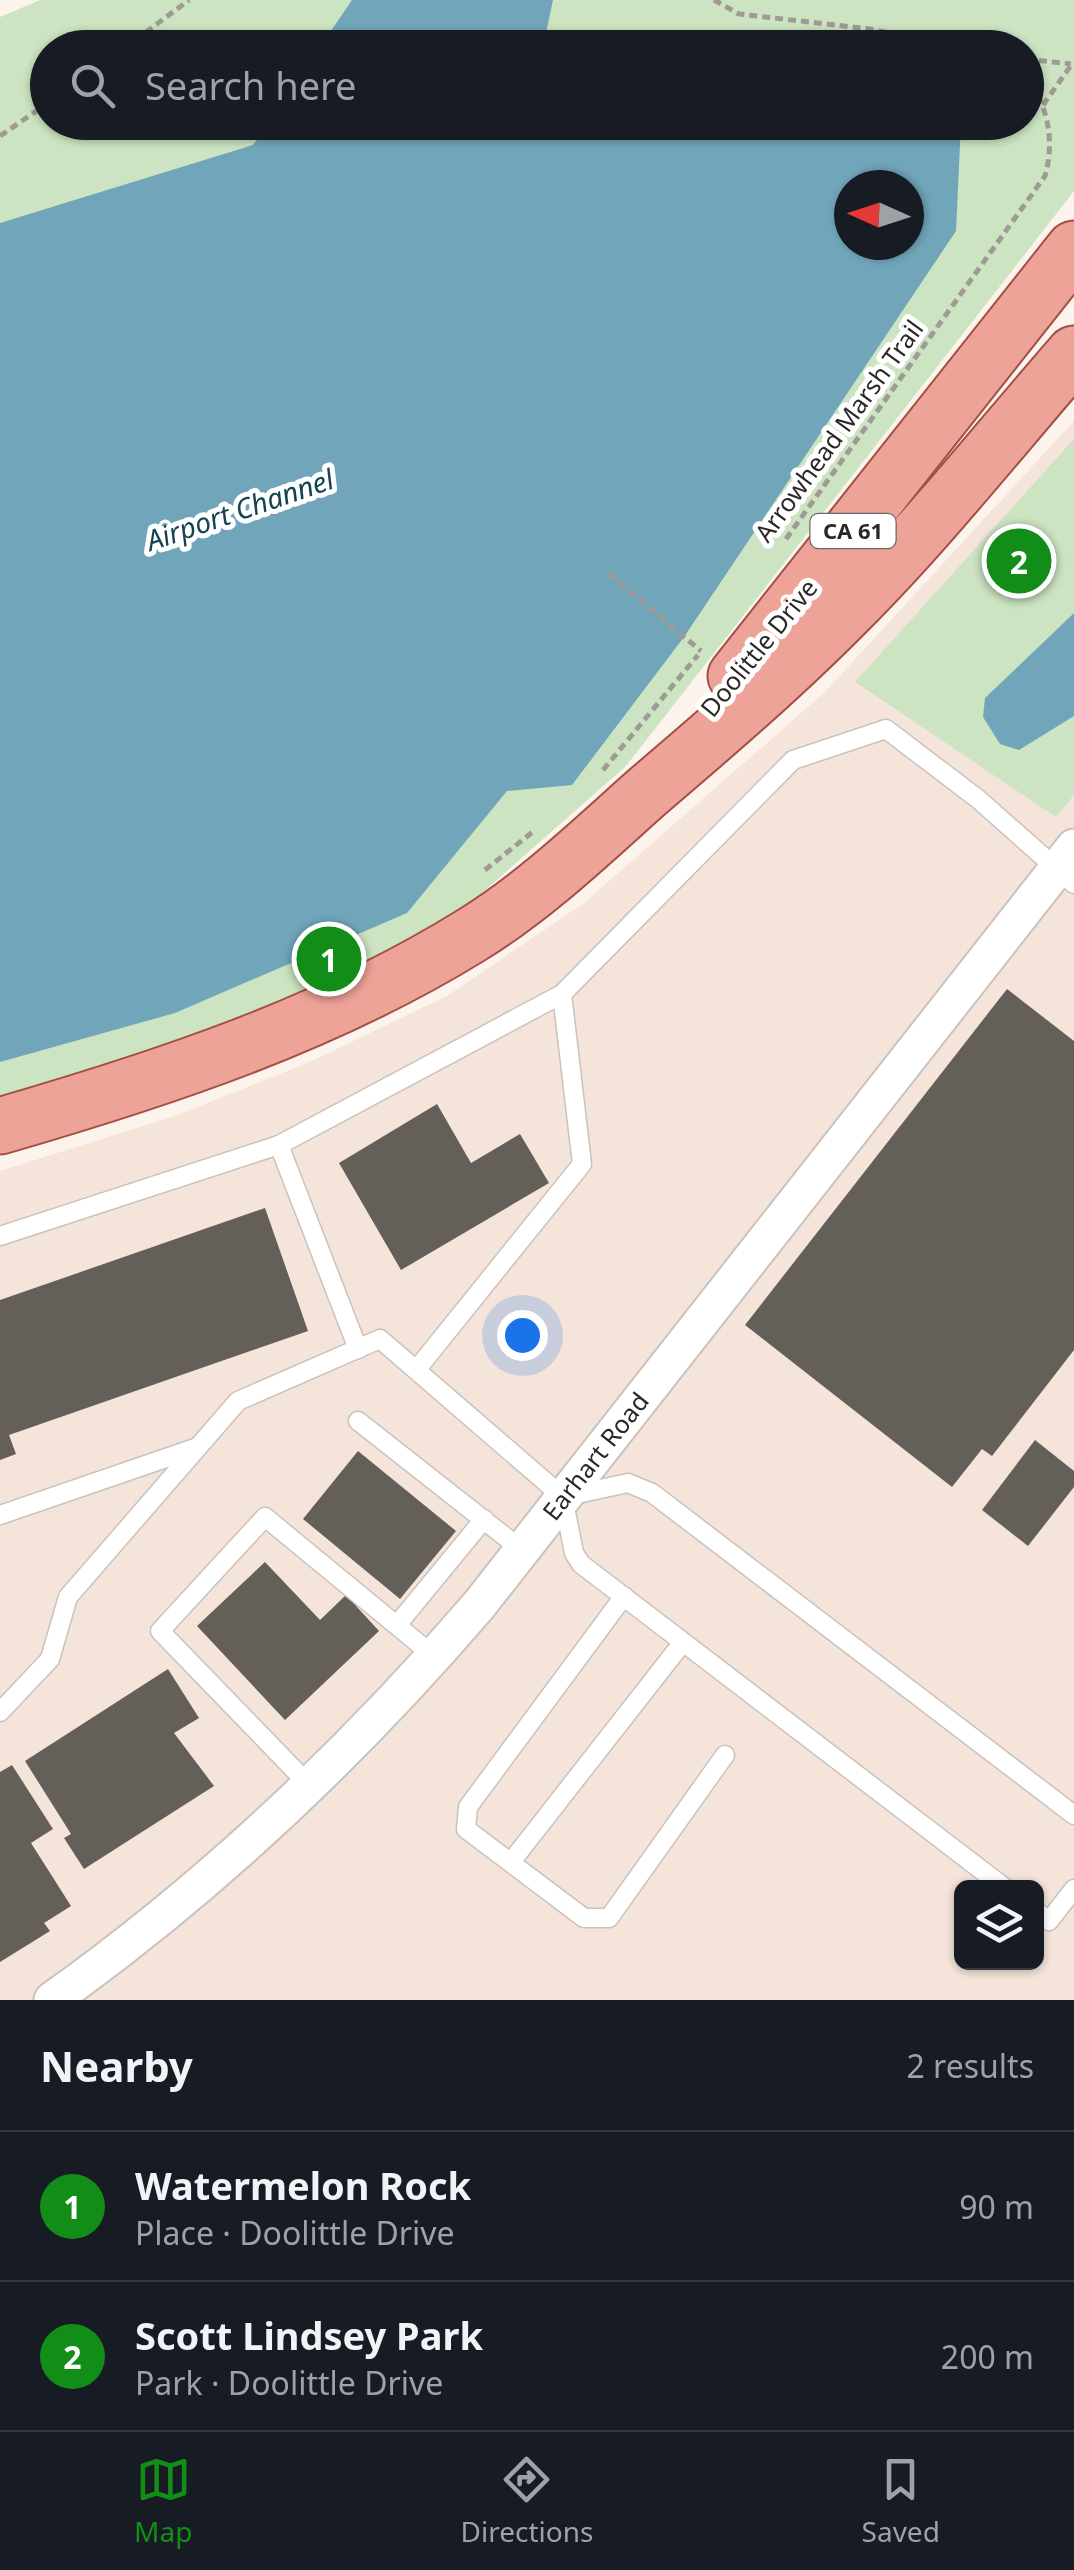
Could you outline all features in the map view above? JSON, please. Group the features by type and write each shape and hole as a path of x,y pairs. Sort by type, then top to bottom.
{"main road":[{"name":"Doolittle Drive","path":"0,1126 198,1062 305,1022 388,983 487,924 615,791 1074,248"},
{"name":"Doolittle Drive","path":"615,791 850,608 1074,354"}],"street":[{"name":"Earhart Road","path":"52,2000 194,1891 311,1787 435,1657 1068,866"}],"lane":[{"path":"0,1236 279,1145 562,994 793,760 886,729 1068,866"},
{"path":"417,1369 582,1164 562,994"},
{"path":"279,1145 358,1349"},
{"path":"0,1712 50,1659 68,1598 238,1402 380,1338 563,1498 574,1553 581,1564 995,1880"},
{"path":"358,1421 522,1550"},
{"path":"0,1515 199,1447"},
{"path":"563,1498 628,1483 652,1493 1074,1815"},
{"path":"311,1787 160,1631 265,1518 435,1657"},
{"path":"397,1625 484,1518"},
{"path":"624,1596 468,1807 466,1828 584,1918 609,1918 724,1755"},
{"path":"511,1862 683,1642"},
{"path":"1044,1917 1049,1921 1074,1889"}],"path":[{"path":"148,30 189,0"},
{"path":"714,0 739,14 879,30"},
{"path":"1044,60 1073,64 1044,104"},
{"name":"Arrowhead Marsh Trail","path":"782,544 1045,176 1050,146 1044,111"},
{"path":"0,136 30,116"},
{"path":"609,574 700,651"},
{"path":"615,791 700,651 713,638"},
{"path":"471,881 546,822"}],"shaded area":[{"path":"1074,421 1074,2000 0,2000 0,1171 175,1116 312,1061 447,996 584,903 825,692"}],"green space":[{"path":"40,0 1074,0 1074,191 626,766 448,923 261,1022 0,1100 0,17"},
{"path":"1074,439 1074,795 1056,817 855,682"}],"water":[{"path":"352,0 553,0 547,30 332,30"},
{"name":"Airport Channel","path":"257,140 960,140 956,231 684,637 572,785 507,791 407,913 175,1013 0,1062 0,223 253,145"},
{"path":"1074,613 1074,716 1019,750 1000,744 983,717 985,698"}],"building":[{"path":"1007,989 1074,1041 1074,1350 992,1456 982,1449 952,1487 745,1325"},
{"path":"437,1104 471,1163 520,1134 549,1183 401,1270 339,1163"},
{"path":"265,1208 308,1331 9,1435 16,1454 0,1460 0,1300"},
{"path":"1035,1440 1074,1471 1074,1487 1028,1546 982,1510"},
{"path":"358,1451 456,1531 400,1599 303,1519"},
{"path":"265,1562 320,1620 346,1595 379,1631 285,1720 197,1626"},
{"path":"168,1669 199,1718 174,1733 214,1786 84,1869 64,1838 71,1834 25,1761"},
{"path":"12,1765 53,1829 31,1843 71,1906 44,1923 50,1931 0,1962 0,1772"}],"place":[{"name":"Scott Lindsey Park","path":"1019,561"},
{"name":"Watermelon Rock","path":"329,959"}]}
